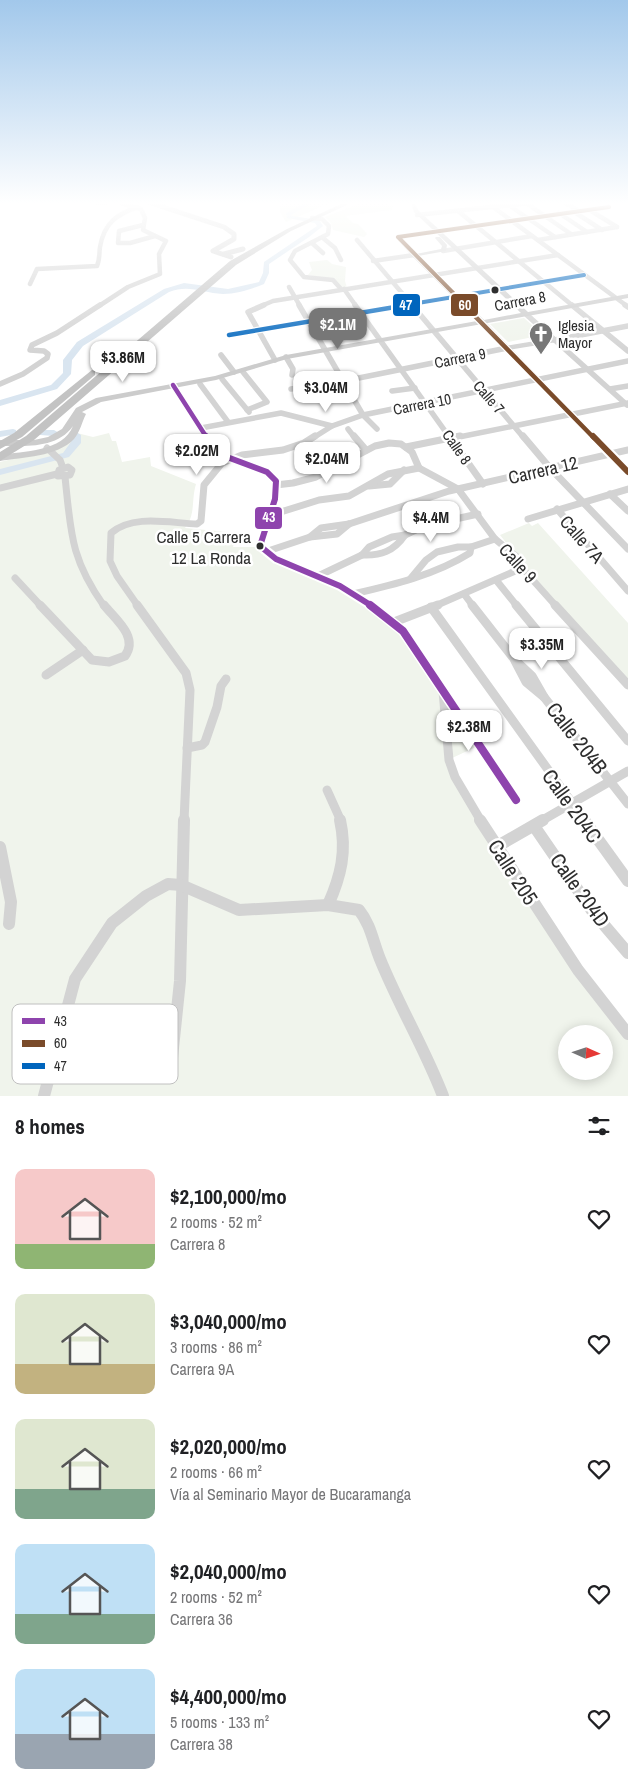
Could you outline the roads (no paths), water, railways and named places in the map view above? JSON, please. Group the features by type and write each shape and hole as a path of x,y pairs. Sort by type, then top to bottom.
{"highway":[{"path":"207,281 227,256 231,254"},
{"path":"23,439 29,426 207,281 246,254"},
{"path":"0,458 40,428 196,290"},
{"path":"0,444 23,439"}],"main road":[{"path":"414,255 420,254"},
{"path":"462,254 526,315"},
{"path":"414,255 482,322"},
{"name":"Carrera 8","path":"0,444 46,441 60,434 75,423 87,410 100,403 216,378 286,357 628,296"},
{"name":"Carrera 8","path":"0,458 51,452 68,439 75,423 75,414 83,407 99,400 200,384 222,379 239,372"},
{"path":"23,439 51,452"}],"street":[{"path":"30,284 37,269 97,266 100,254"},
{"path":"0,384 23,374 48,358 44,351 30,350 32,345 62,332 130,286 158,275 158,254"},
{"path":"223,254 227,256"},
{"name":"Calle 8","path":"292,254 290,257 292,264 304,277 331,280 343,289 483,484"},
{"path":"338,254 341,260"},
{"name":"Calle 7","path":"368,254 550,468 628,549"},
{"path":"510,254 628,351"},
{"path":"373,261 414,255"},
{"path":"272,361 248,312 273,300 518,261 558,255 628,307"},
{"path":"230,335 584,275"},
{"path":"289,287 363,416 377,429"},
{"path":"526,315 627,404"},
{"path":"482,322 628,472"},
{"name":"Carrera 9","path":"291,389 344,381 628,326"},
{"path":"221,355 267,402 247,410"},
{"path":"286,357 293,369 292,375"},
{"name":"Carrera 10","path":"229,458 290,447 323,434 332,426 363,416 628,361"},
{"path":"222,379 254,418"},
{"path":"200,384 228,422"},
{"path":"610,389 628,386"},
{"path":"174,387 213,444 229,458 274,478 276,485 275,499 260,546 265,552 316,577 341,586 394,622 403,631 516,800"},
{"path":"392,391 415,388"},
{"path":"276,485 320,476 366,450 385,442 406,447 465,438 514,426 627,404"},
{"path":"201,428 228,422 289,414 332,426"},
{"path":"348,428 366,450"},
{"path":"268,516 319,500 348,496 369,486 382,487 399,479 404,470 419,468 417,459 406,447"},
{"name":"Carrera 12","path":"265,552 310,537 321,539 330,536 342,531 349,524 424,498 628,450"},
{"path":"15,578 92,660 103,663 121,658 130,645 128,637 101,602 75,554 61,476 63,468 51,452"},
{"path":"178,1004 190,690 186,673 117,576 110,561 111,532 119,526 136,521 197,524 201,521 204,484 214,471 229,458"},
{"name":"Calle 9","path":"419,468 458,489 495,539 512,552 522,568 628,685"},
{"path":"0,488 61,476"},
{"path":"528,519 628,488"},
{"path":"610,494 628,511"},
{"name":"Calle 7A","path":"556,509 628,591"},
{"path":"316,577 362,555 379,542 392,536 405,535 424,526 478,514"},
{"path":"362,555 384,554 399,544 405,535"},
{"path":"411,578 426,560 437,552 446,549 471,547 495,539"},
{"path":"353,594 411,578 452,564 470,553 471,547"},
{"path":"394,622 522,568"},
{"path":"496,580 628,741"},
{"name":"Calle 204B","path":"464,594 515,660 518,670 536,693 544,697 628,804"},
{"name":"Calle 204C","path":"431,607 570,804 628,881"},
{"path":"46,676 83,650"},
{"path":"187,748 202,745 205,742 217,707 221,686 226,679"},
{"name":"Calle 205","path":"443,691 449,760 455,777 496,848 578,970 628,1034"},
{"path":"496,848 628,771"},
{"path":"327,790 340,813 344,834 341,877 328,905"},
{"name":"Calle 204D","path":"534,826 593,912 628,953"},
{"path":"0,847 11,902 9,924"},
{"path":"68,1004 75,979 112,923 141,900 168,884 182,885 239,910 328,905 351,906 359,910 367,920 380,959 433,1069 443,1096"}],"waterway":[{"path":"0,403 54,387 67,374 67,360 80,344 167,290 189,285 212,290 234,291 262,283 266,273 266,263 278,254"},
{"path":"0,434 13,432"},
{"path":"43,433 54,433"},
{"path":"0,472 66,455 76,443 76,435"}],"place":[{"name":"Iglesia Mayor","path":"541,355"},
{"name":"Calle 5 Carrera 12 La Ronda","path":"260,546"}]}
